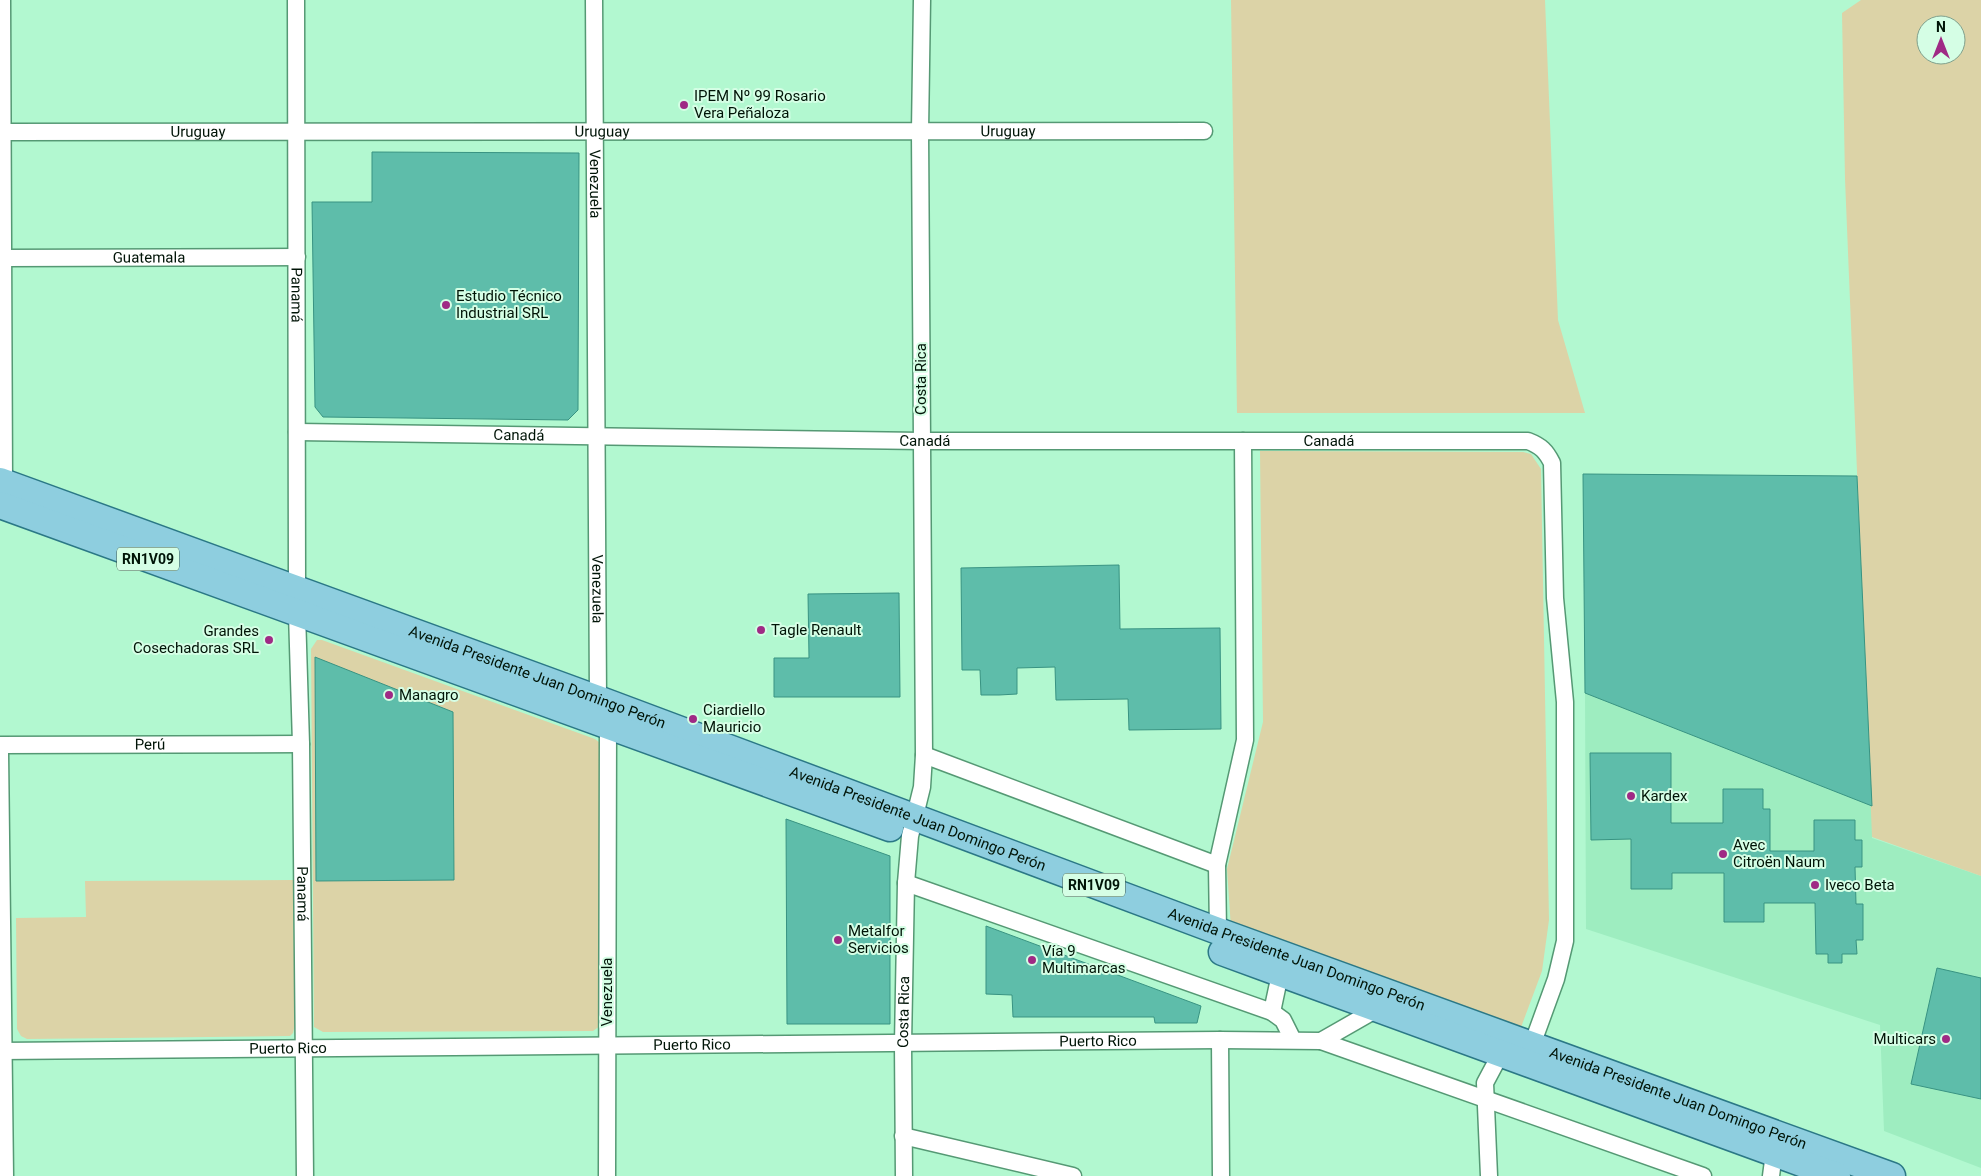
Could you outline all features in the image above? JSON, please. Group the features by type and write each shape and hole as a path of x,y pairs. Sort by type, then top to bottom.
{"main road":[{"name":"Avenida Presidente Juan Domingo Perón","path":"2,489 608,724 1218,931 1892,1176"},
{"name":"Avenida Presidente Juan Domingo Perón","path":"297,602 598,699 1280,974 1501,1054 1773,1164 1837,1176"}],"street":[{"path":"2,0 2,489"},
{"name":"Panamá","path":"296,0 297,602 301,744 305,1176"},
{"name":"Venezuela","path":"594,0 595,437 598,699 608,724 607,1176"},
{"name":"Costa Rica","path":"904,1176 903,1044 906,883 912,827 922,787 924,755 920,131 922,0"},
{"name":"Uruguay","path":"1,132 1204,131"},
{"name":"Guatemala","path":"3,258 297,257"},
{"name":"Canadá","path":"297,432 922,441 1528,441 1540,445 1552,463 1555,598 1565,702 1565,942 1556,979 1532,1044"},
{"path":"1218,931 1217,865 1245,740 1243,441"},
{"name":"Perú","path":"0,745 301,744"},
{"path":"0,752 2,1051 5,1176"},
{"path":"924,755 1217,865"},
{"path":"906,883 1272,1012 1283,1020 1293,1040"},
{"path":"1272,1012 1280,974"},
{"path":"1321,1041 1376,1009"},
{"path":"1220,1040 1221,1176"},
{"name":"Puerto Rico","path":"2,1051 304,1050 1220,1040 1321,1041"},
{"path":"1321,1041 1486,1101 1703,1176"},
{"path":"1489,1176 1485,1083 1501,1054"},
{"path":"903,1136 1073,1176"}],"shaded area":[{"path":"1231,0 1545,0 1558,320 1585,413 1237,413"},
{"path":"1861,0 1981,0 1981,876 1872,837 1845,179 1842,13"},
{"path":"1260,451 1523,452 1531,454 1541,469 1549,920 1542,971 1520,1030 1231,928 1227,869 1263,722"},
{"path":"317,640 322,640 595,739 600,743 600,1026 593,1031 323,1032 314,1027 311,649","holes":["315,658 453,712 454,880 316,881"]},
{"path":"1585,693 1872,806 1872,838 1981,876 1981,1168 1884,1131 1880,1025 1586,929"},
{"path":"293,880 295,1024 293,1033 290,1036 27,1039 21,1036 17,1029 16,918 86,917 85,881"}],"building":[{"name":"Estudio Técnico Industrial SRL","path":"372,152 579,153 578,410 568,420 323,417 315,407 312,202 372,202"},
{"path":"1583,474 1857,476 1872,806 1585,693"},
{"path":"1119,565 1120,629 1220,628 1221,729 1129,730 1128,699 1056,700 1055,667 1017,668 1017,694 999,695 981,695 980,670 962,670 961,568"},
{"path":"899,593 900,697 774,697 774,658 809,658 808,594"},
{"path":"315,657 453,712 454,880 316,881"},
{"path":"1590,753 1671,753 1671,823 1723,823 1723,789 1763,789 1763,809 1770,809 1770,851 1814,851 1814,820 1855,820 1855,840 1862,840 1862,867 1855,867 1856,904 1863,904 1863,940 1856,940 1857,954 1842,954 1842,963 1828,963 1828,954 1816,954 1815,903 1764,903 1764,922 1724,922 1724,873 1672,873 1672,889 1631,889 1631,839 1591,840"},
{"name":"Metalfor Servicios","path":"786,819 890,856 890,1024 787,1024"},
{"name":"Vía 9 Multimarcas","path":"986,926 1201,1006 1197,1023 1155,1023 1154,1017 1013,1017 1012,995 986,994"},
{"name":"Multicars","path":"1937,968 1981,978 1981,1099 1911,1084"}],"place":[{"name":"IPEM Nº 99 Rosario Vera Peñaloza","path":"684,105"},
{"name":"Estudio Técnico Industrial SRL","path":"446,305"},
{"name":"Tagle Renault","path":"761,630"},
{"name":"Grandes Cosechadoras SRL","path":"269,640"},
{"name":"Managro","path":"389,695"},
{"name":"Ciardiello Mauricio","path":"693,719"},
{"name":"Kardex","path":"1631,796"},
{"name":"Avec Citroën Naum","path":"1723,854"},
{"name":"Iveco Beta","path":"1815,885"},
{"name":"Metalfor Servicios","path":"838,940"},
{"name":"Vía 9 Multimarcas","path":"1032,960"},
{"name":"Multicars","path":"1946,1039"}]}
